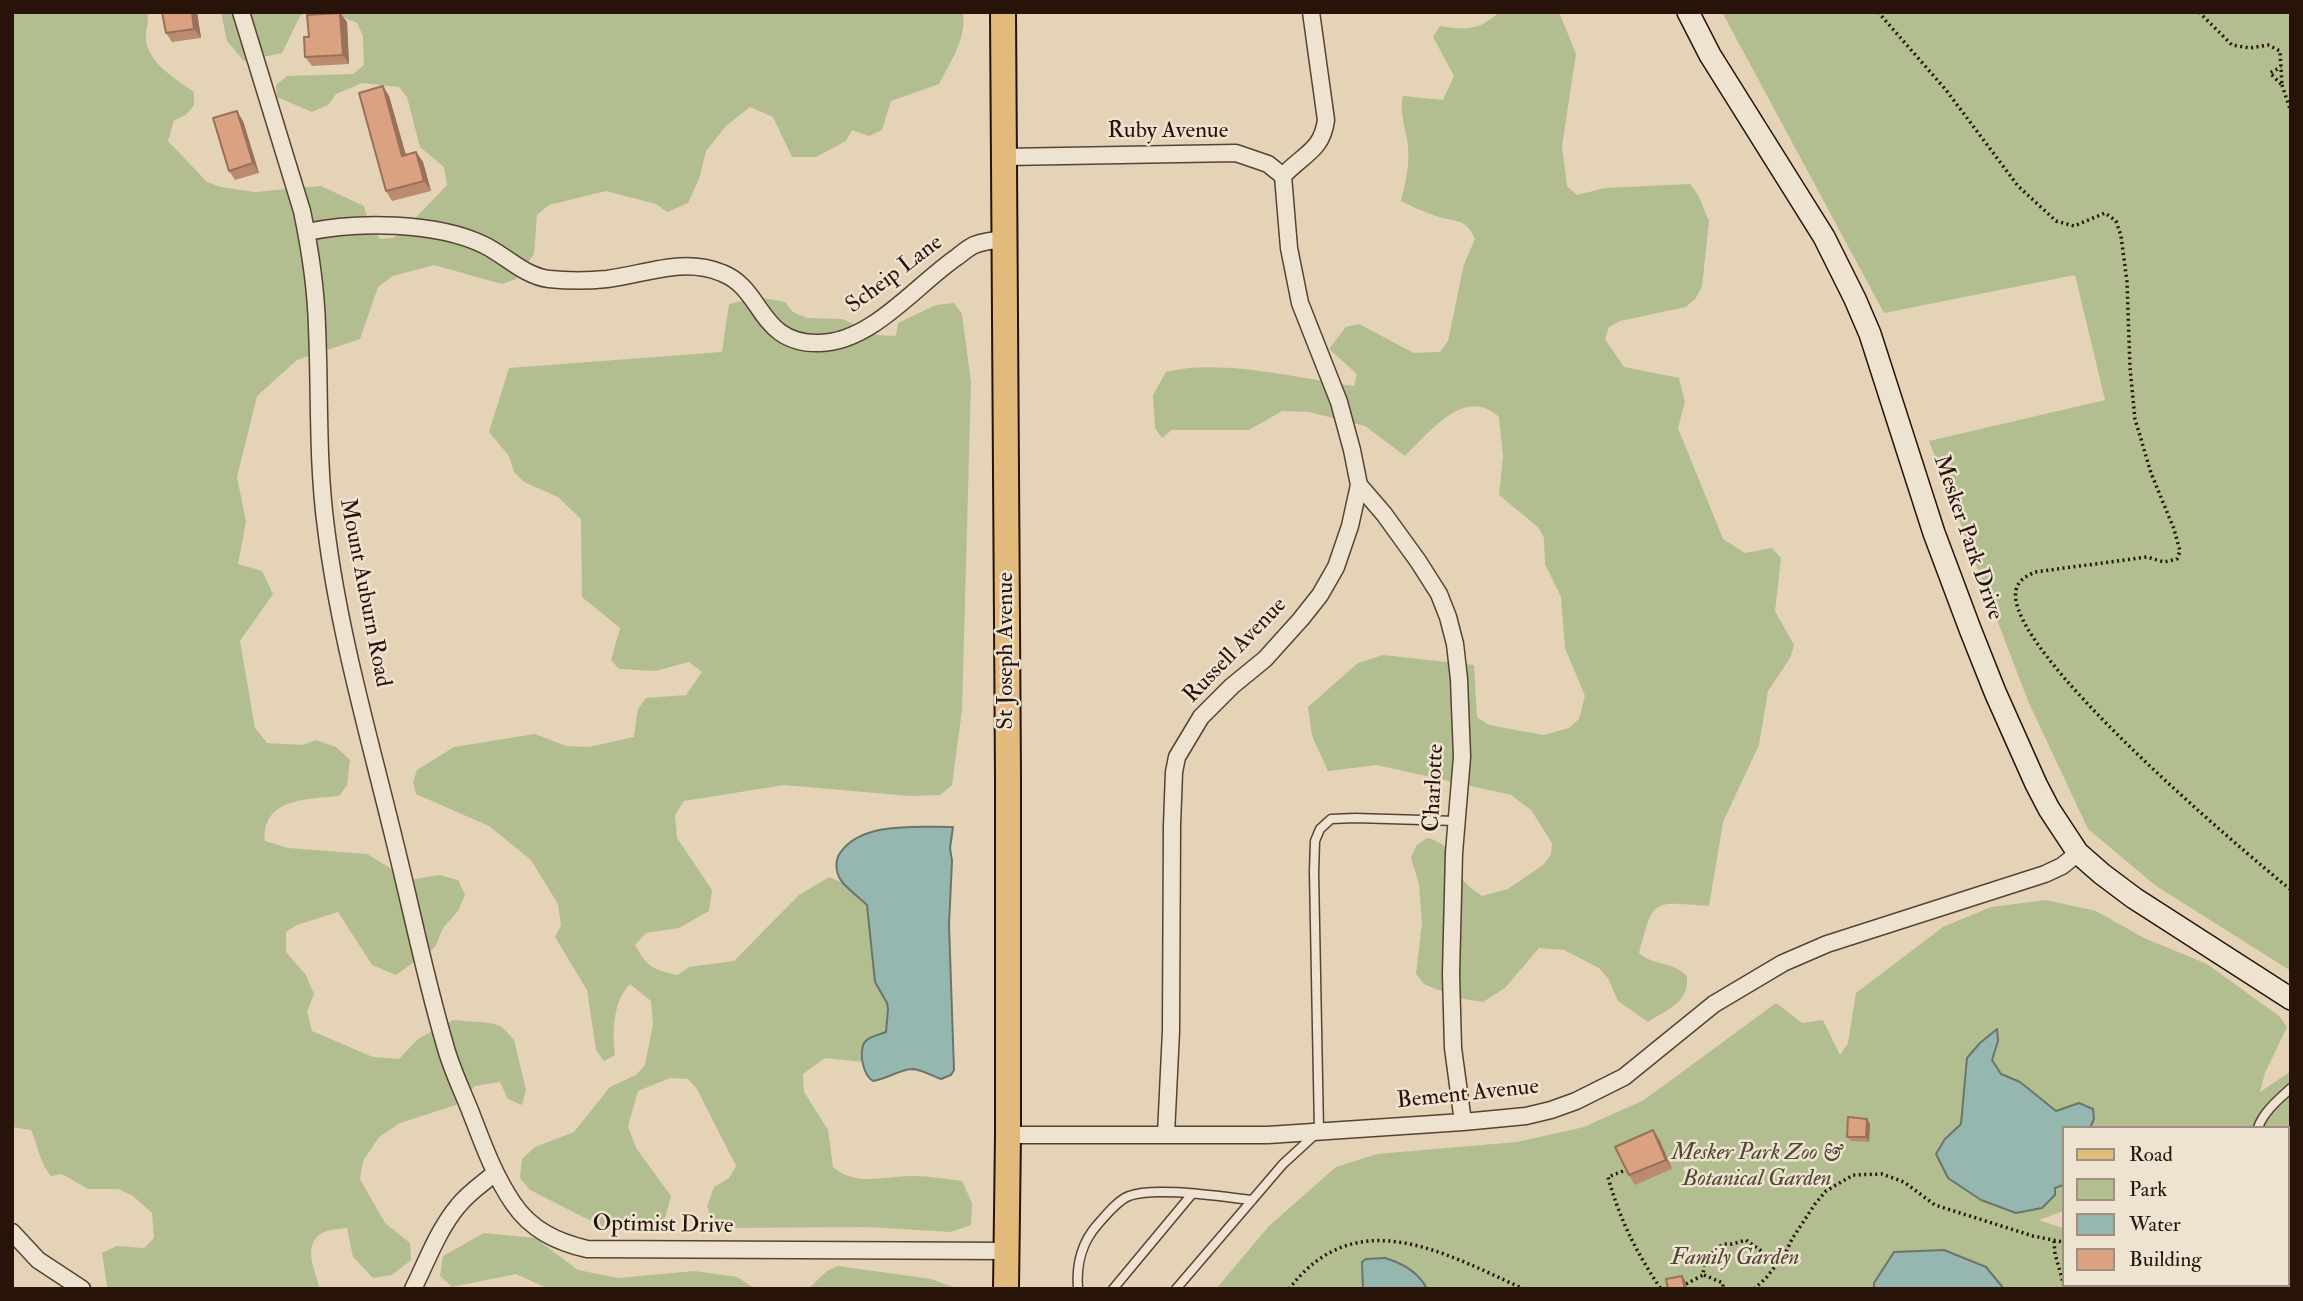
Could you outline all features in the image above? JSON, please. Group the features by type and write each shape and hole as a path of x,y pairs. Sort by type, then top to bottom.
{"main road":[{"name":"St Joseph Avenue","path":"1003,12 1008,1135 1006,1289"}],"street":[{"name":"Mount Auburn Road","path":"241,12 298,198 312,267 317,326 320,477 336,592 374,760 446,1048 495,1173"},
{"path":"1283,176 1315,147 1324,135 1326,120 1311,12"},
{"name":"Mesker Park Drive","path":"1688,12 1710,55 1824,237 1855,299 1874,346 1934,533 1990,679 2049,809 2078,853 2134,898 2291,999"},
{"name":"Ruby Avenue","path":"1005,157 1236,153 1268,164 1283,176"},
{"name":"Russell Avenue","path":"1166,1134 1171,1031 1172,825 1177,757 1201,717 1232,686 1265,659 1320,595 1336,567 1350,526 1359,485 1339,402 1300,303 1289,248 1283,176"},
{"name":"Scheip Lane","path":"306,232 370,226 422,228 463,236 485,245 528,272 546,278 607,279 678,266 710,270 736,280 749,293 769,324 778,331 805,342 819,343 849,337 870,327 945,265 973,246 989,240 1005,239"},
{"name":"Charlotte","path":"1359,485 1418,561 1439,594 1455,644 1461,724 1451,986 1454,1069 1463,1122"},
{"name":"Bement Avenue","path":"1008,1135 1268,1135 1526,1116 1576,1101 1624,1077 1714,1004 1783,963 1827,944 2045,874 2062,866 2078,853"},
{"path":"413,1289 457,1207 495,1173"},
{"name":"Optimist Drive","path":"495,1173 514,1206 533,1226 547,1236 587,1249 1007,1251"},
{"path":"12,1232 38,1260 82,1289"}],"lane":[{"path":"1176,1289 1283,1164 1319,1131 1314,872 1315,841 1320,829 1331,819 1355,817 1456,821"},
{"path":"2259,1126 2271,1108 2291,1088"},
{"path":"1078,1289 1080,1255 1088,1236 1127,1196 1148,1192 1252,1200"},
{"path":"1113,1289 1192,1194"}],"path":[{"path":"1878,12 1945,90 2018,186 2056,221 2074,226 2105,213 2116,221 2121,236 2127,282 2135,419 2151,473 2180,551 2177,559 2164,562 2147,557 2035,572 2022,579 2016,590 2019,610 2035,640 2058,673 2101,718 2194,807 2291,890"},
{"path":"2199,12 2232,45 2250,48 2268,45 2280,51 2283,85 2291,112"},
{"path":"2281,67 2270,73 2283,85"},
{"path":"1628,1170 1608,1177 1615,1204 1642,1261 1661,1289"},
{"path":"1754,1289 1785,1254 1802,1222 1826,1191 1853,1175 1882,1174 1904,1182 1935,1205 2033,1236 2062,1242"},
{"path":"1289,1289 1302,1272 1332,1250 1363,1241 1399,1240 1457,1259 1524,1289"},
{"path":"1686,1284 1703,1275 1705,1259 1723,1244 1746,1240 1764,1253"},
{"path":"2054,1241 2062,1277"},
{"path":"1769,1257 1776,1263"},
{"path":"1703,1275 1723,1283 1723,1289"}],"green space":[{"path":"12,12 147,12 146,40 152,56 164,70 194,92 194,105 186,115 174,120 168,141 207,182 255,192 321,186 364,206 368,221 380,239 393,238 403,231 447,185 444,167 420,147 407,97 399,87 362,83 336,94 328,105 312,112 277,97 276,85 287,76 353,74 364,65 363,36 357,23 330,12 963,12 960,41 939,84 891,101 882,130 869,136 852,130 846,141 816,157 792,157 773,117 750,107 726,126 706,151 699,179 688,203 667,212 656,204 606,191 549,205 537,215 534,254 516,279 502,284 434,265 393,276 378,287 360,339 297,360 257,396 237,477 246,522 238,564 262,571 273,594 240,641 255,728 267,743 302,745 316,740 336,747 350,760 347,785 339,796 301,800 279,809 271,816 266,827 265,841 288,848 367,854 410,880 439,875 458,880 465,895 458,911 443,928 435,947 396,975 372,965 338,912 297,925 286,932 286,952 306,975 314,994 307,1012 312,1031 373,1057 399,1059 418,1039 453,1020 491,1023 502,1027 514,1040 526,1090 522,1105 508,1099 500,1082 475,1086 456,1105 400,1123 379,1137 363,1161 360,1179 385,1223 410,1243 411,1260 392,1275 373,1278 353,1257 347,1228 324,1232 313,1243 313,1266 320,1289 111,1289 107,1286 102,1253 117,1246 144,1248 154,1238 152,1213 133,1196 118,1189 88,1189 62,1174 51,1176 31,1130 12,1127"},
{"path":"221,12 306,12 300,16 282,53 244,61 227,41"},
{"path":"1499,12 1559,12 1576,54 1562,146 1567,186 1577,195 1605,188 1690,184 1698,195 1709,221 1702,286 1696,298 1686,307 1620,321 1609,327 1605,339 1624,367 1679,378 1685,402 1678,428 1723,539 1745,553 1772,548 1781,558 1775,611 1794,645 1790,658 1768,691 1759,745 1723,822 1709,906 1666,904 1658,907 1648,921 1639,953 1681,971 1687,976 1687,985 1685,993 1676,1004 1648,1022 1618,1001 1608,978 1599,968 1564,950 1539,948 1505,988 1483,1002 1458,998 1424,984 1416,974 1422,923 1419,884 1411,858 1416,846 1427,838 1442,844 1450,853 1463,880 1482,896 1508,889 1543,865 1551,855 1552,843 1531,810 1511,795 1377,765 1328,771 1312,736 1308,707 1358,663 1383,655 1474,665 1477,717 1489,725 1543,735 1569,728 1579,719 1585,696 1565,648 1561,597 1545,564 1544,538 1538,527 1499,495 1503,457 1499,417 1486,409 1473,406 1461,409 1436,425 1405,456 1365,426 1309,412 1282,411 1249,430 1172,430 1162,438 1155,428 1153,395 1166,372 1187,368 1234,368 1354,386 1357,374 1329,349 1346,327 1359,324 1414,353 1440,352 1448,341 1464,264 1475,239 1463,223 1433,215 1401,201 1408,160 1402,115 1403,96 1443,100 1454,76 1433,37 1440,26 1471,28 1485,23"},
{"path":"1722,12 2291,12 2291,971 2156,886 2088,829 2028,701 1929,441 2105,400 2075,275 1884,313"},
{"path":"758,297 785,302 793,312 807,318 842,319 878,335 896,336 898,323 936,305 954,303 962,314 971,382 962,710 952,785 940,795 910,796 784,785 684,801 675,815 677,838 712,890 709,911 679,928 646,933 635,945 652,966 678,975 689,967 734,961 799,895 829,877 841,882 867,905 875,982 888,1009 886,1032 867,1041 863,1062 825,1058 803,1074 804,1092 828,1130 833,1167 842,1173 861,1179 918,1176 962,1181 972,1203 971,1225 951,1232 868,1227 723,1228 713,1222 707,1206 714,1187 729,1178 736,1166 697,1089 688,1079 670,1078 638,1091 628,1126 636,1148 671,1196 663,1225 650,1233 605,1228 530,1190 520,1178 522,1159 535,1147 574,1132 610,1087 636,1075 645,1065 653,1024 651,1001 630,984 624,991 615,1017 615,1055 604,1061 596,1050 587,990 555,937 561,926 558,904 531,860 489,826 416,794 413,782 417,770 454,747 535,734 566,746 589,747 634,737 638,709 646,698 686,695 702,672 689,662 655,671 619,669 611,660 620,628 582,597 581,519 558,497 524,482 514,472 509,456 489,432 509,368 722,352 729,304"},
{"name":"Mesker Park Zoo & Botanical Garden","path":"2046,900 2096,911 2144,938 2207,964 2279,1016 2287,1027 2265,1073 2260,1092 2291,1071 2291,1289 1216,1289 1269,1226 1336,1167 1377,1154 1517,1142 1584,1127 1644,1100 1776,1003 1802,1023 1823,1020 1840,1055 1848,1043 1856,993 1943,927 1991,907"},
{"path":"484,1233 535,1238 578,1270 618,1278 694,1271 737,1277 756,1289 549,1289 516,1274 452,1287 440,1276 443,1256"},
{"path":"838,1266 931,1279 958,1289 808,1289 827,1271"}],"water":[{"path":"908,827 953,827 950,848 952,861 949,925 954,1070 951,1075 941,1079 913,1069 873,1081 864,1069 864,1043 886,1032 888,1009 875,982 867,905 841,880 837,860 849,843 876,831"},
{"path":"1997,1029 1998,1041 1992,1060 2001,1074 2020,1082 2056,1111 2079,1103 2093,1109 2094,1119 2091,1126 2062,1126 2062,1185 2055,1188 2055,1195 2042,1208 2016,1213 1981,1200 1948,1178 1936,1154 1945,1139 1961,1124 1967,1058"},
{"path":"1944,1250 1986,1267 2004,1289 1874,1289 1874,1283 1894,1252"},
{"path":"1385,1258 1409,1269 1427,1289 1363,1289 1362,1262 1366,1259"}],"building":[{"path":"162,12 192,12 194,29 166,33"},
{"path":"340,13 343,55 305,57 304,37 309,37 307,15"},
{"path":"383,86 402,156 416,152 424,181 386,191 359,93"},
{"path":"237,111 253,163 229,171 213,118"},
{"path":"1848,1117 1867,1119 1866,1137 1847,1137"},
{"path":"1653,1130 1666,1160 1629,1175 1615,1147"},
{"path":"1682,1276 1685,1289 1668,1289 1666,1279"},
{"path":"2149,1287 2257,1289 2150,1289"}],"park label":[{"name":"Family Garden","path":"1735,1259"}]}
